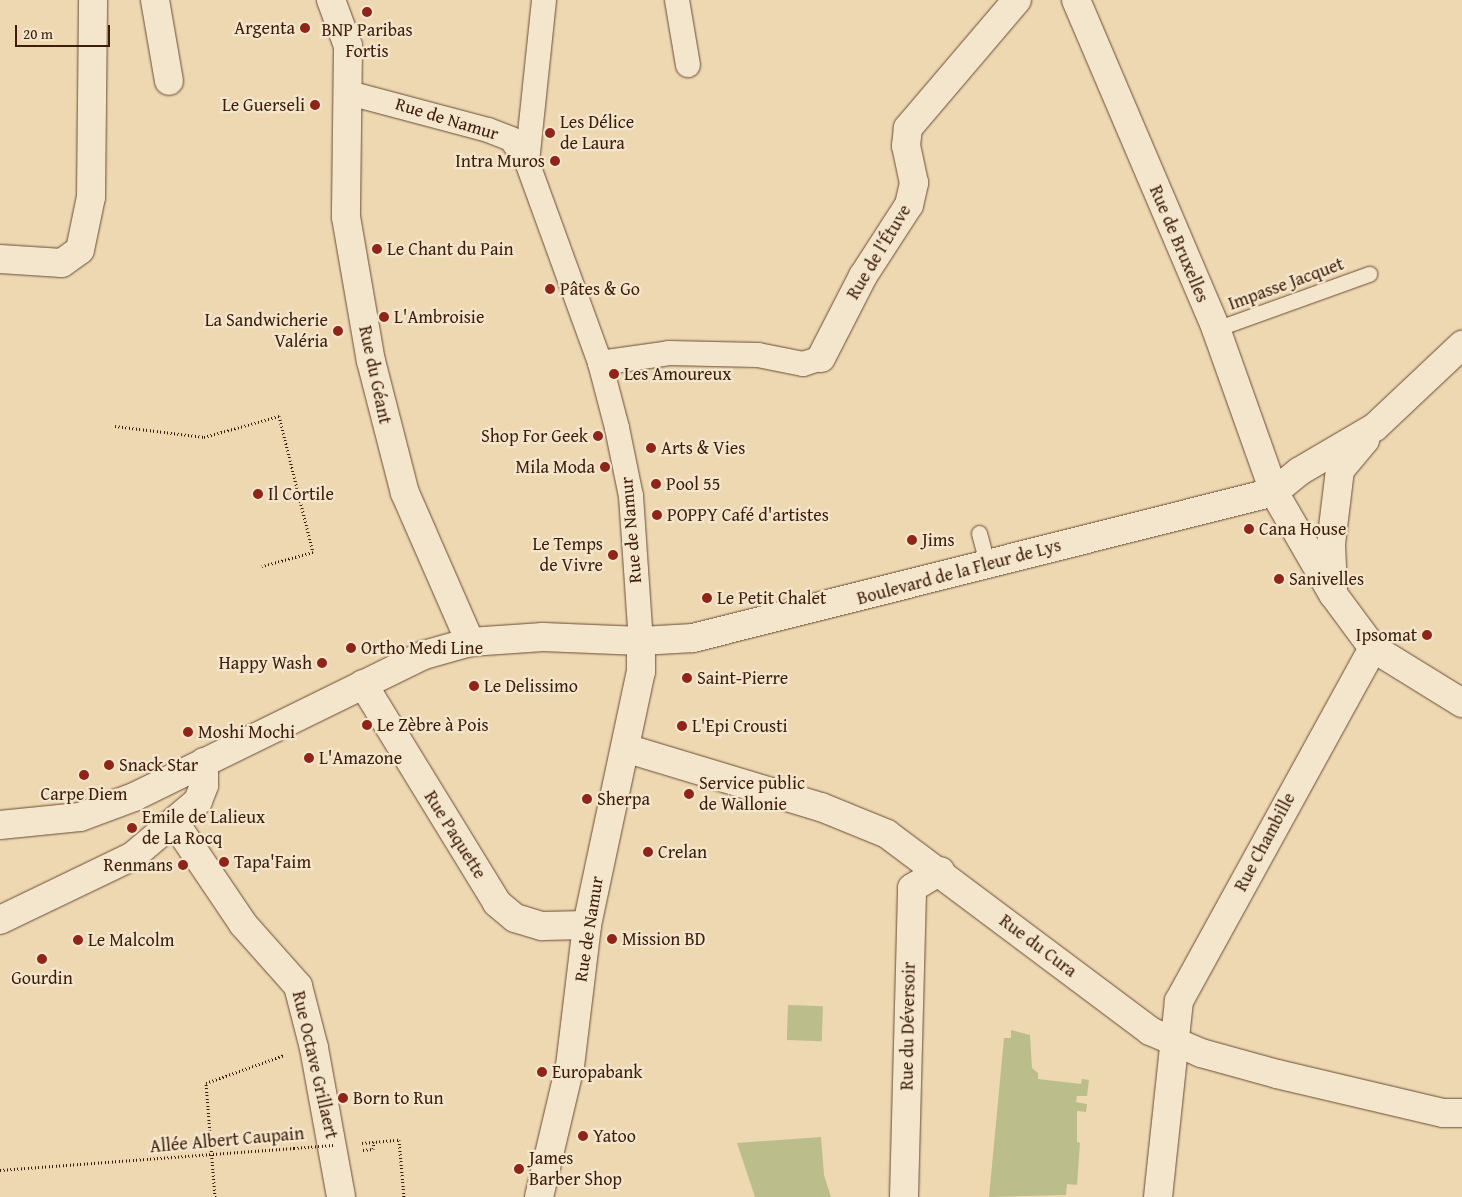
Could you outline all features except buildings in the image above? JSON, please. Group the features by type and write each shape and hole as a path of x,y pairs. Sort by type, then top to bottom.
{"street":[{"path":"0,259 62,263 80,250 91,197 93,0"},
{"path":"155,0 169,81"},
{"path":"331,0 348,46 348,93"},
{"path":"526,162 544,0"},
{"path":"677,0 688,65"},
{"name":"Rue de l'Étuve","path":"821,358 863,276 897,238 910,204 914,183 906,146 908,128 1017,0"},
{"name":"Rue de Bruxelles","path":"1076,0 1216,330 1274,492 1333,594 1373,648"},
{"name":"Rue de Namur","path":"348,93 488,130 511,139 526,162 600,363 631,496 641,641 641,672 587,925 570,1066 539,1197"},
{"name":"Rue du Géant","path":"348,93 346,217 370,361 405,493 470,642"},
{"path":"1333,594 1331,544 1340,470 1375,427 1462,345"},
{"path":"600,363 669,354 758,355 803,364 821,358"},
{"path":"1274,492 1300,470 1375,427"},
{"name":"Boulevard de la Fleur de Lys","path":"0,825 80,817 134,797 424,655 470,642 581,637 641,641 693,638 753,626 988,566 1110,531 1274,492"},
{"path":"1373,648 1462,702"},
{"name":"Rue Chambille","path":"1158,1197 1173,1041 1179,1001 1373,648"},
{"name":"Rue Paquette","path":"363,684 497,903 515,918 542,926 587,925"},
{"name":"Rue du Cura","path":"624,748 820,807 887,834 940,871 1150,1031 1201,1053 1277,1074 1443,1113 1462,1113"},
{"path":"0,920 133,856 175,823 198,801 204,785 204,762"},
{"name":"Rue Octave Grillaert","path":"175,823 243,924 298,986 314,1048 341,1197"},
{"name":"Rue du Déversoir","path":"904,1197 912,888 940,871"}],"lane":[{"name":"Impasse Jacquet","path":"1216,330 1369,274"},
{"path":"979,533 988,566"}],"path":[{"path":"115,426 204,437 278,416 297,472 314,552 262,566"},
{"path":"214,1197 206,1083 265,1059"},
{"path":"358,1143 399,1140 404,1197"},
{"name":"Allée Albert Caupain","path":"0,1170 211,1156 342,1144"}],"green space":[{"path":"788,1005 823,1006 822,1041 787,1040"},
{"path":"1011,1030 1030,1035 1032,1068 1038,1073 1038,1079 1081,1084 1082,1079 1089,1080 1087,1096 1077,1096 1076,1102 1087,1104 1086,1112 1077,1111 1077,1142 1080,1143 1077,1185 1067,1184 1066,1195 989,1197 1004,1038 1011,1038"},
{"path":"821,1137 824,1175 831,1197 755,1197 737,1143"}],"place":[{"name":"BNP Paribas Fortis","path":"367,12"},
{"name":"Argenta","path":"305,28"},
{"name":"Le Guerseli","path":"315,105"},
{"name":"Les Délice de Laura","path":"550,133"},
{"name":"Intra Muros","path":"555,161"},
{"name":"Le Chant du Pain","path":"377,249"},
{"name":"Pâtes & Go","path":"550,289"},
{"name":"L'Ambroisie","path":"384,317"},
{"name":"La Sandwicherie Valéria","path":"338,331"},
{"name":"Les Amoureux","path":"614,374"},
{"name":"Shop For Geek","path":"598,436"},
{"name":"Arts & Vies","path":"651,448"},
{"name":"Mila Moda","path":"605,467"},
{"name":"Pool 55","path":"656,484"},
{"name":"Il Cortile","path":"258,494"},
{"name":"POPPY Café d'artistes","path":"657,515"},
{"name":"Cana House","path":"1249,529"},
{"name":"Jims","path":"912,540"},
{"name":"Le Temps de Vivre","path":"613,555"},
{"name":"Sanivelles","path":"1279,579"},
{"name":"Le Petit Chalet","path":"707,598"},
{"name":"Ipsomat","path":"1427,635"},
{"name":"Ortho Medi Line","path":"351,648"},
{"name":"Happy Wash","path":"322,663"},
{"name":"Saint-Pierre","path":"687,678"},
{"name":"Le Delissimo","path":"474,686"},
{"name":"Le Zèbre à Pois","path":"367,725"},
{"name":"L'Epi Crousti","path":"682,726"},
{"name":"Moshi Mochi","path":"188,732"},
{"name":"L'Amazone","path":"309,758"},
{"name":"Snack Star","path":"109,765"},
{"name":"Carpe Diem","path":"84,775"},
{"name":"Service public de Wallonie","path":"689,794"},
{"name":"Sherpa","path":"587,799"},
{"name":"Emile de Lalieux de La Rocq","path":"132,828"},
{"name":"Crelan","path":"648,852"},
{"name":"Tapa'Faim","path":"224,862"},
{"name":"Renmans","path":"183,865"},
{"name":"Mission BD","path":"612,939"},
{"name":"Le Malcolm","path":"78,940"},
{"name":"Gourdin","path":"42,959"},
{"name":"Europabank","path":"542,1072"},
{"name":"Born to Run","path":"343,1098"},
{"name":"Yatoo","path":"583,1136"},
{"name":"James Barber Shop","path":"519,1169"}]}
